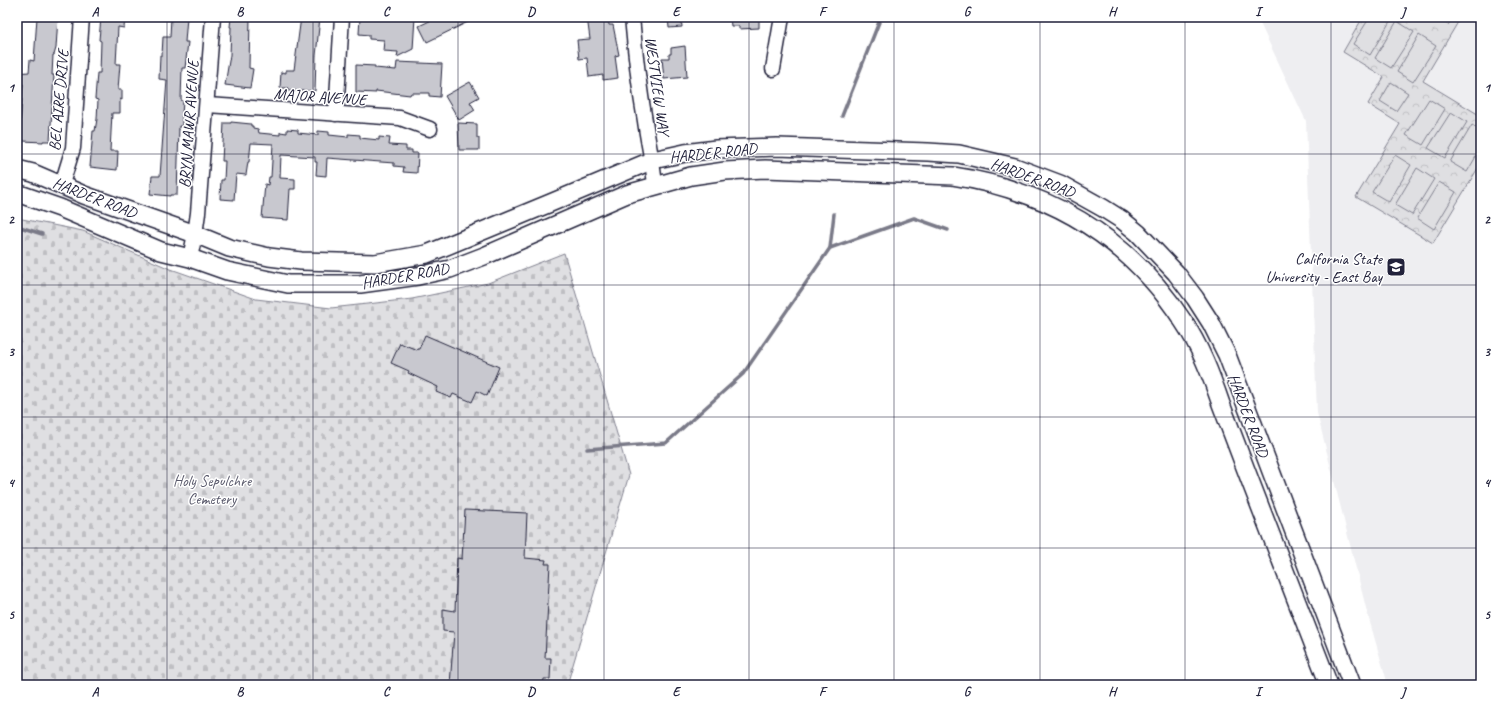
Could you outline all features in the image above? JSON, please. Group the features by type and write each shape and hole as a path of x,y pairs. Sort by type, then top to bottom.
{"street":[{"name":"BEL AIRE DRIVE","path":"62,184 73,148 82,17"},
{"name":"BRYN MAWR AVENUE","path":"195,234 207,105 213,17"},
{"path":"336,114 342,17"},
{"name":"WESTVIEW WAY","path":"632,17 635,56 645,122 653,160"},
{"path":"773,69 782,17"},
{"name":"MAJOR AVENUE","path":"207,105 400,118 430,129"},
{"name":"HARDER ROAD","path":"17,169 33,173 62,184 84,195 195,234 229,248 268,257 301,261 376,263 427,254 653,160 685,153 716,149 777,146 958,154 1015,167 1060,184 1092,201 1122,220 1138,233 1176,273 1211,323 1227,355 1352,685"},
{"name":"HARDER ROAD","path":"653,160 656,185"},
{"name":"HARDER ROAD","path":"17,193 60,208 161,251 190,258 227,271 288,284 360,284 418,276 450,269 484,256 627,194 691,176 725,171 765,169 953,176 979,180 1024,193 1049,203 1074,217 1121,249 1145,272 1184,322 1210,372 1329,685"},
{"path":"190,258 195,234"}],"shaded area":[{"name":"California State University - East Bay","path":"1257,17 1481,17 1481,685 1388,685 1367,612 1317,413 1306,121"}],"green space":[{"path":"1363,17 1461,17 1423,81 1481,116 1481,163 1433,243 1356,197 1400,124 1368,104 1384,77 1343,52"},
{"path":"1370,17 1392,18 1370,55 1353,44"},
{"path":"1436,17 1453,17 1448,25"},
{"path":"1397,21 1414,32 1391,68 1375,58"},
{"path":"1419,35 1436,46 1413,82 1397,72"},
{"path":"1391,82 1408,93 1396,111 1380,101"},
{"path":"1429,99 1445,109 1423,145 1406,135"},
{"path":"1451,112 1467,122 1445,158 1428,148"},
{"path":"1472,125 1481,131 1481,148 1467,172 1450,162"},
{"path":"1395,155 1411,165 1389,202 1372,192"},
{"path":"1417,168 1434,179 1412,215 1395,205"},
{"path":"1439,182 1456,192 1434,229 1417,218"},
{"name":"Holy Sepulchre Cemetery","path":"17,218 83,231 168,268 256,299 331,308 412,299 488,283 564,253 629,475 567,685 17,685"}],"building":[{"path":"37,17 58,17 56,48 53,55 52,75 54,75 50,141 43,142 23,141 23,139 17,138 17,125 20,125 23,84 17,84 17,73 29,72 30,60 34,61"},
{"path":"101,17 125,17 124,28 118,27 116,64 120,64 118,90 122,90 122,100 120,99 120,113 112,113 110,151 118,151 117,170 90,167 93,131 95,131 97,119 98,100 95,99 97,73 100,73 101,41 99,40"},
{"path":"171,17 187,17 185,42 188,42 185,68 182,68 181,100 183,101 182,126 179,126 177,195 170,196 150,194 152,176 160,176 167,80 159,79 160,55 162,55 163,37 170,37"},
{"path":"231,17 250,17 249,68 253,69 250,88 225,85 230,55"},
{"path":"301,17 320,17 316,56 315,91 287,91 288,88 280,88 281,72 286,73 286,70 294,70"},
{"path":"360,17 415,17 413,49 397,57 398,52 383,51 384,40 369,39 369,35 359,34"},
{"path":"438,17 478,17 427,42 419,26"},
{"path":"587,17 606,17 608,18 609,25 613,25 619,55 615,56 618,78 603,80 603,75 589,77 587,58 579,59 577,40 590,39"},
{"path":"668,17 681,17 682,27 669,28"},
{"path":"730,17 759,17 759,28 739,29 739,26 731,26"},
{"path":"685,46 687,77 664,79 662,58 669,58 671,48"},
{"path":"397,62 442,64 440,97 429,96 429,93 411,93 410,95 376,91 376,93 356,92 356,65 375,66 375,68 396,70"},
{"path":"470,82 479,97 470,102 475,110 459,120 445,96"},
{"path":"231,122 251,124 253,128 258,129 259,133 280,135 280,132 287,133 287,129 298,130 298,133 318,135 318,131 329,132 329,135 348,137 348,134 360,135 360,138 379,140 379,137 390,138 389,145 406,146 406,150 412,150 412,153 418,153 417,173 403,172 404,167 394,166 394,163 327,158 326,176 316,175 317,162 315,162 315,157 281,155 280,178 295,179 295,189 290,189 288,220 262,218 265,184 268,185 269,177 271,177 273,144 251,143 246,175 236,174 234,200 220,199 221,180 224,180 225,161 222,161 224,123"},
{"path":"458,123 477,124 479,150 459,150"},
{"path":"425,335 499,367 487,396 477,391 472,402 453,394 451,398 436,392 438,387 391,363 400,343 417,350 419,349"},
{"path":"465,510 527,513 525,558 546,560 545,564 550,564 545,658 551,658 550,679 544,679 543,685 450,685 454,632 443,631 443,609 455,611 457,558 462,559"}],"waterway":[{"path":"842,116 881,17"},
{"path":"587,449 666,443 743,374 830,248 834,214"},
{"path":"830,248 914,218 948,230"},
{"path":"17,226 42,234"}],"place":[{"name":"California State University - East Bay","path":"1396,267"}]}
